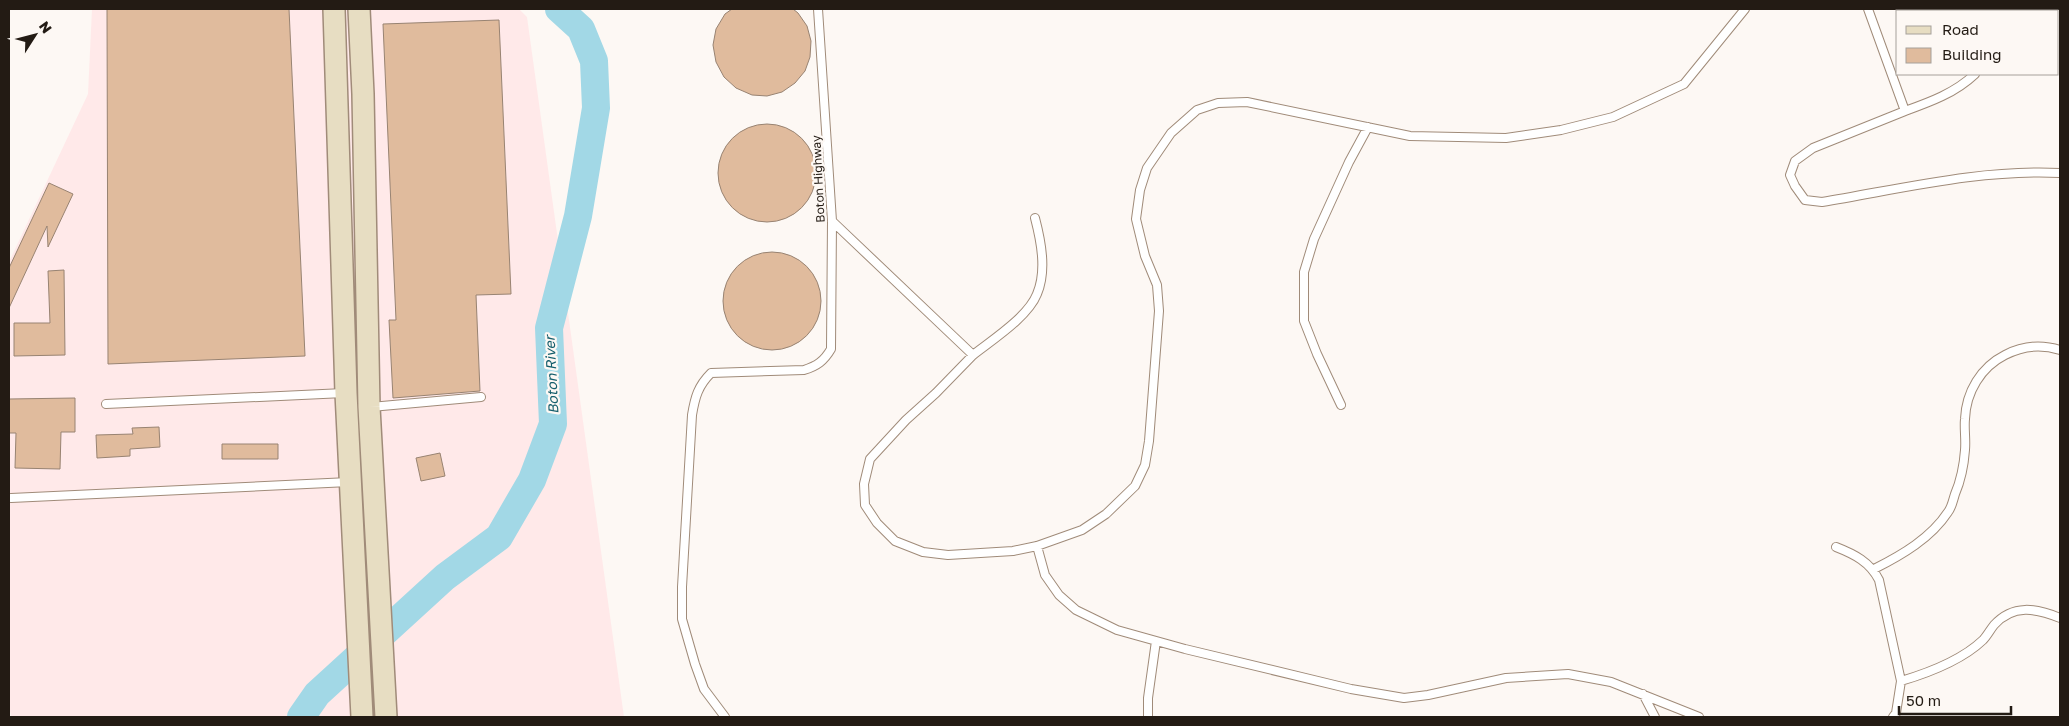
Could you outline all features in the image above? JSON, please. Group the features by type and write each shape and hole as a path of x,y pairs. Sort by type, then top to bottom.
{"street":[{"path":"334,9 346,393 361,482 377,558 386,717"},
{"path":"359,9 363,94 369,407 354,563 362,717"}],"lane":[{"name":"Boton Highway","path":"725,717 704,689 682,619 690,440 695,395 702,382 711,373 804,370 817,366 826,358 831,349 832,221 818,9"},
{"path":"1035,218 1042,246 1042,272 1037,294 1022,314 973,355 936,394 906,420 870,459 864,484 865,505 877,524 895,541 923,552 948,555 1013,551 1037,546 1082,530 1106,514 1135,486 1145,465 1149,440 1159,311 1157,285 1145,256 1136,219 1140,190 1147,168 1171,133 1197,110 1218,103 1247,102 1410,136 1506,138 1561,130 1613,117 1684,84 1745,9"},
{"path":"1868,9 1905,112"},
{"path":"1974,75 1965,83 1939,98 1813,148 1795,161 1790,175 1795,186 1805,200 1822,202 1940,180 2040,172 2060,173"},
{"path":"1341,405 1304,321 1304,272 1314,239 1349,162 1368,127"},
{"path":"832,221 973,355"},
{"path":"1874,569 1912,548 1931,532 1949,511 1959,484 1965,448 1965,418 1969,395 1980,376 1997,359 2015,350 2043,345 2060,350"},
{"path":"106,404 346,393"},
{"path":"369,407 481,397"},
{"path":"11,498 361,482"},
{"path":"1037,546 1045,575 1059,595 1076,610 1117,630 1156,641 1351,689 1404,698 1428,695 1506,678 1568,674 1610,682 1700,717"},
{"path":"1836,547 1853,553 1874,569 1879,580 1901,681 1896,713 1893,717"},
{"path":"1901,681 1926,674 1958,657 1983,640 1994,624 2010,612 2026,609 2048,613 2060,618"},
{"path":"1148,717 1148,698 1156,641"},
{"path":"1643,694 1655,717"}],"shaded area":[{"path":"92,9 519,9 527,17 624,717 11,717 9,706 9,262 88,94"}],"building":[{"path":"107,9 289,9 305,356 108,364"},
{"path":"732,9 793,9 798,13 807,26 811,41 810,57 805,71 795,83 782,92 767,96 752,95 736,88 724,77 716,62 713,45 716,29 725,14"},
{"path":"499,20 511,294 476,295 480,391 393,398 389,320 396,320 383,24"},
{"path":"767,124 786,128 802,138 812,154 816,173 812,192 802,208 786,218 767,222 748,218 732,208 722,192 718,173 722,154 732,138 748,128"},
{"path":"49,183 73,194 48,247 47,226 9,308 9,268"},
{"path":"772,252 791,256 807,266 817,282 821,301 817,320 807,336 791,346 772,350 753,346 737,336 727,320 723,301 727,282 737,266 753,256"},
{"path":"64,270 65,355 14,356 14,323 50,323 48,271"},
{"path":"75,398 75,432 61,432 60,469 15,468 16,433 9,433 9,399"},
{"path":"159,427 160,447 130,449 130,456 97,458 96,435 133,434 132,428"},
{"path":"222,444 278,444 278,459 222,459"},
{"path":"440,453 445,476 421,481 416,458"}],"waterway":[{"name":"Boton River","path":"301,717 317,694 445,577 499,537 532,480 553,424 549,328 578,216 596,108 594,61 581,29 559,9"}]}
